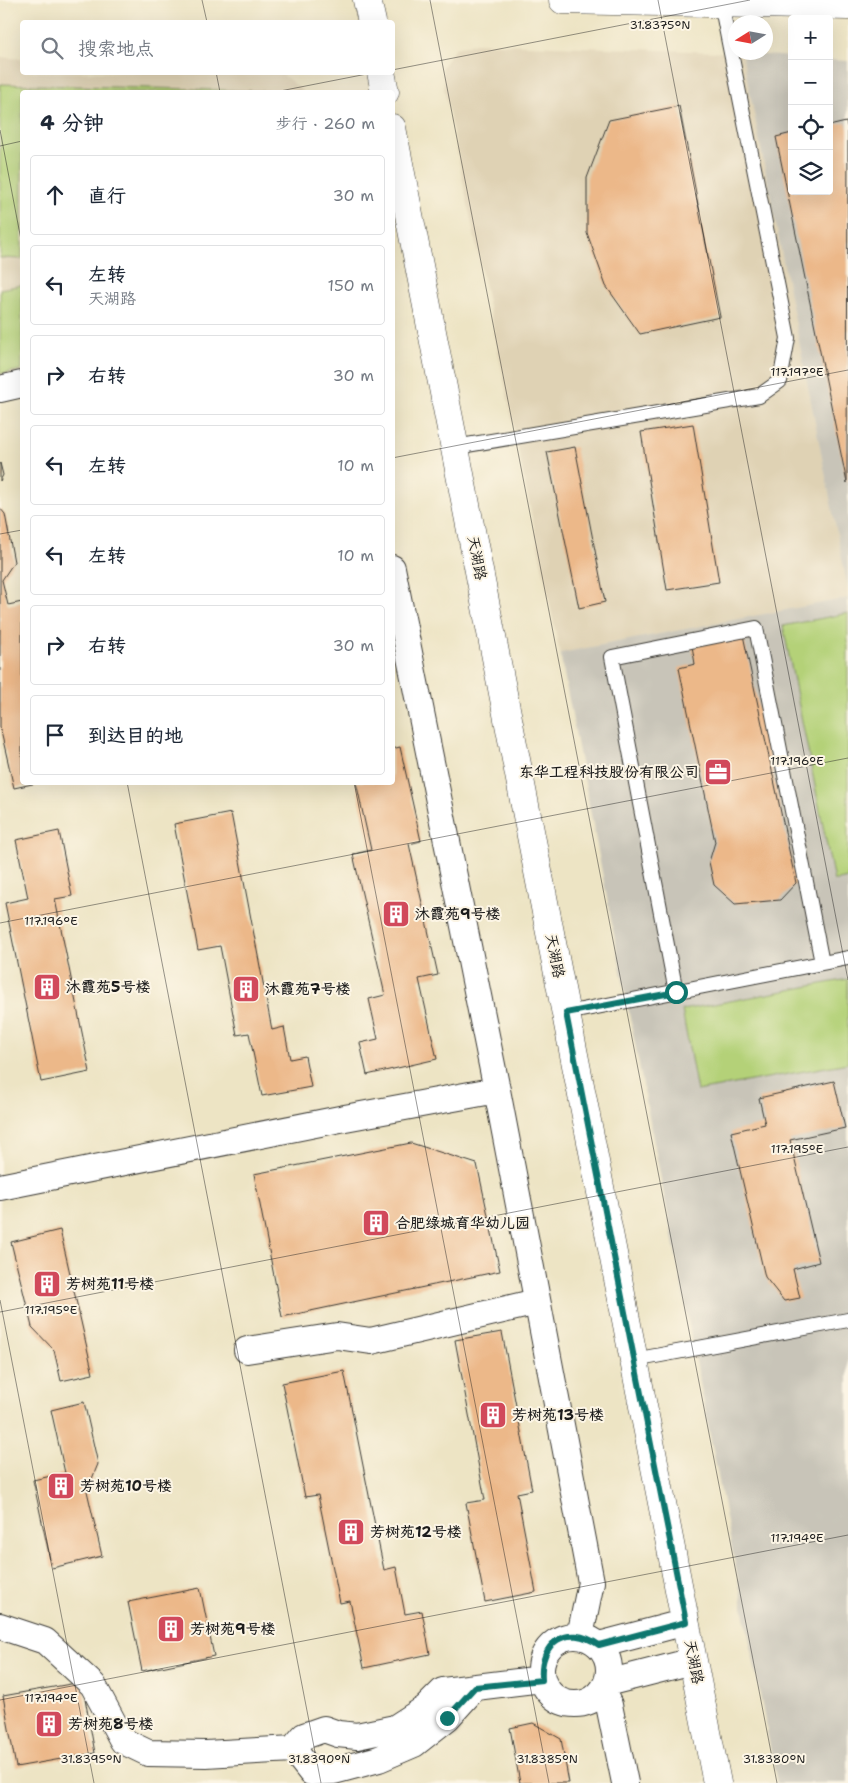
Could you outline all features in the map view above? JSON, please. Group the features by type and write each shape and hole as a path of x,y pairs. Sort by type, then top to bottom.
{"street":[{"path":"367,0 372,20"},
{"path":"563,0 848,6"},
{"path":"382,75 385,90"},
{"name":"天湖路","path":"395,143 718,1783"},
{"path":"0,389 20,384"},
{"path":"395,583 497,1090 591,1582 589,1640"},
{"path":"0,1187 345,1118 497,1090"},
{"path":"247,1350 338,1336 371,1341 538,1302"},
{"path":"686,1622 589,1640 566,1637 554,1642 545,1653 541,1666 542,1680 550,1694 564,1703 572,1705 589,1702 605,1688 693,1661"},
{"path":"0,1626 45,1641 93,1686 122,1741 148,1753 206,1754 294,1750"},
{"path":"589,1640 605,1653 609,1663 610,1673 605,1688 625,1783"},
{"path":"294,1750 304,1736 324,1729 338,1734 357,1736 395,1728 426,1708 443,1691 542,1680"},
{"path":"294,1750 311,1772 340,1769 379,1759 414,1744 447,1718 475,1687"},
{"path":"338,1734 346,1753 340,1769"}],"lane":[{"path":"455,447 760,396 780,381 788,338 721,3"},
{"path":"676,992 612,657 756,628 822,963"},
{"path":"566,1013 848,958"},
{"path":"634,1360 848,1320"}],"shaded area":[{"path":"476,43 728,52 728,60 743,60 848,589 848,598 560,653 444,88 442,67 455,48"},
{"path":"773,55 788,57 788,195 833,195 833,60 848,61 848,589 743,60 773,60"},
{"path":"0,57 20,59 20,75 283,75 302,90 20,90 20,378 0,383"},
{"path":"848,598 848,1783 777,1783 560,653"}],"green space":[{"path":"0,84 225,90 20,90 20,259 0,258"},
{"path":"20,285 20,370 0,374 0,289"},
{"path":"848,613 848,878 834,881 783,626"},
{"path":"848,979 848,1063 697,1091 682,1010"}],"building":[{"path":"679,106 720,317 640,334 606,286 587,233 587,178 609,120"},
{"path":"846,122 848,129 847,483 776,137 788,134 788,195 833,195 833,125"},
{"path":"693,424 719,582 667,590 641,432"},
{"path":"575,447 605,602 579,608 547,452"},
{"path":"0,463 3,475 0,481"},
{"path":"0,508 5,514 14,562 2,580 8,605 20,602 20,785 28,785 14,788 0,727"},
{"path":"743,635 796,883 780,900 735,904 714,885 709,862 715,842 679,668 695,664 692,646"},
{"name":"沐霞苑9号楼","path":"400,747 421,841 409,844 438,975 419,979 437,1059 367,1075 360,1043 378,1039 369,999 385,995 353,854 371,850 357,785 395,785 395,748"},
{"name":"沐霞苑7号楼","path":"231,813 272,1030 284,1027 290,1059 305,1056 311,1087 262,1096 249,1033 237,1035 220,946 198,950 174,824"},
{"name":"沐霞苑5号楼","path":"59,831 72,896 55,899 90,1072 41,1082 5,903 28,898 16,840"},
{"path":"834,1081 845,1128 790,1140 819,1262 793,1269 800,1298 784,1301 765,1277 731,1132 765,1124 759,1098"},
{"name":"合肥绿城育华幼儿园","path":"411,1143 477,1164 500,1271 282,1317 254,1174"},
{"name":"芳树苑11号楼","path":"60,1230 93,1374 61,1381 54,1350 32,1327 11,1242"},
{"name":"芳树苑13号楼","path":"502,1332 532,1490 517,1493 536,1592 485,1602 466,1503 485,1500 455,1340"},
{"name":"芳树苑12号楼","path":"344,1371 384,1570 396,1567 405,1614 422,1611 430,1654 364,1668 350,1601 340,1603 318,1495 305,1497 282,1383"},
{"name":"芳树苑10号楼","path":"84,1402 98,1464 87,1491 102,1556 52,1568 33,1480 65,1473 51,1410"},
{"name":"芳树苑9号楼","path":"200,1588 214,1656 142,1671 128,1602"},
{"name":"芳树苑8号楼","path":"82,1682 95,1753 16,1767 3,1696"},
{"path":"533,1723 561,1739 569,1783 520,1783 510,1728"}],"place":[{"name":"东华工程科技股份有限公司","path":"718,772"},
{"name":"沐霞苑9号楼","path":"396,914"},
{"name":"沐霞苑5号楼","path":"47,987"},
{"name":"沐霞苑7号楼","path":"246,989"},
{"name":"合肥绿城育华幼儿园","path":"376,1223"},
{"name":"芳树苑11号楼","path":"47,1284"},
{"name":"芳树苑13号楼","path":"493,1415"},
{"name":"芳树苑10号楼","path":"61,1486"},
{"name":"芳树苑12号楼","path":"351,1532"},
{"name":"芳树苑9号楼","path":"171,1629"},
{"name":"芳树苑8号楼","path":"49,1724"}],"route":[{"path":"447,1718 475,1687 542,1680 541,1666 545,1653 554,1642 566,1637 580,1636 590,1639 599,1645 686,1622 566,1013 676,992"}]}
